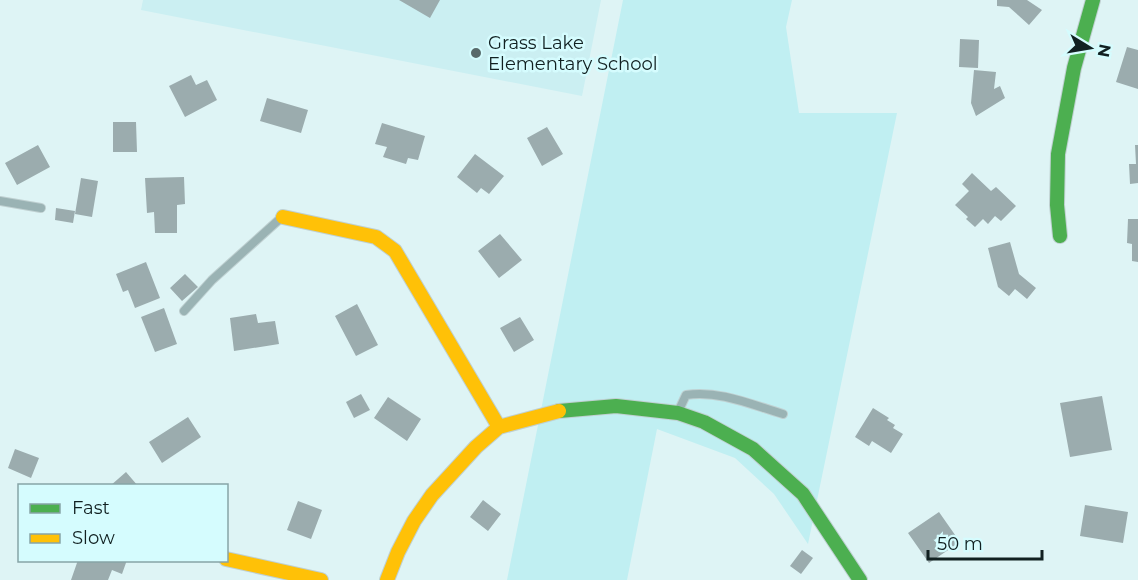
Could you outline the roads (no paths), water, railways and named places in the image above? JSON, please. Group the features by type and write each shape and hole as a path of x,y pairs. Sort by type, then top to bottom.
{"street":[{"path":"1060,236 1057,205 1058,154 1074,68 1093,0"},
{"path":"283,216 376,237 395,250 499,427"},
{"path":"387,580 398,552 432,495 476,447 499,427 559,411 616,406 678,413 704,422 753,449 803,494 860,580"},
{"path":"228,560 321,580"}],"lane":[{"path":"0,201 41,208"},
{"path":"184,311 212,280 283,216"},
{"path":"678,413 686,395 695,394 724,395 783,414"}],"place":[{"name":"Grass Lake Elementary School","path":"476,53"}]}
